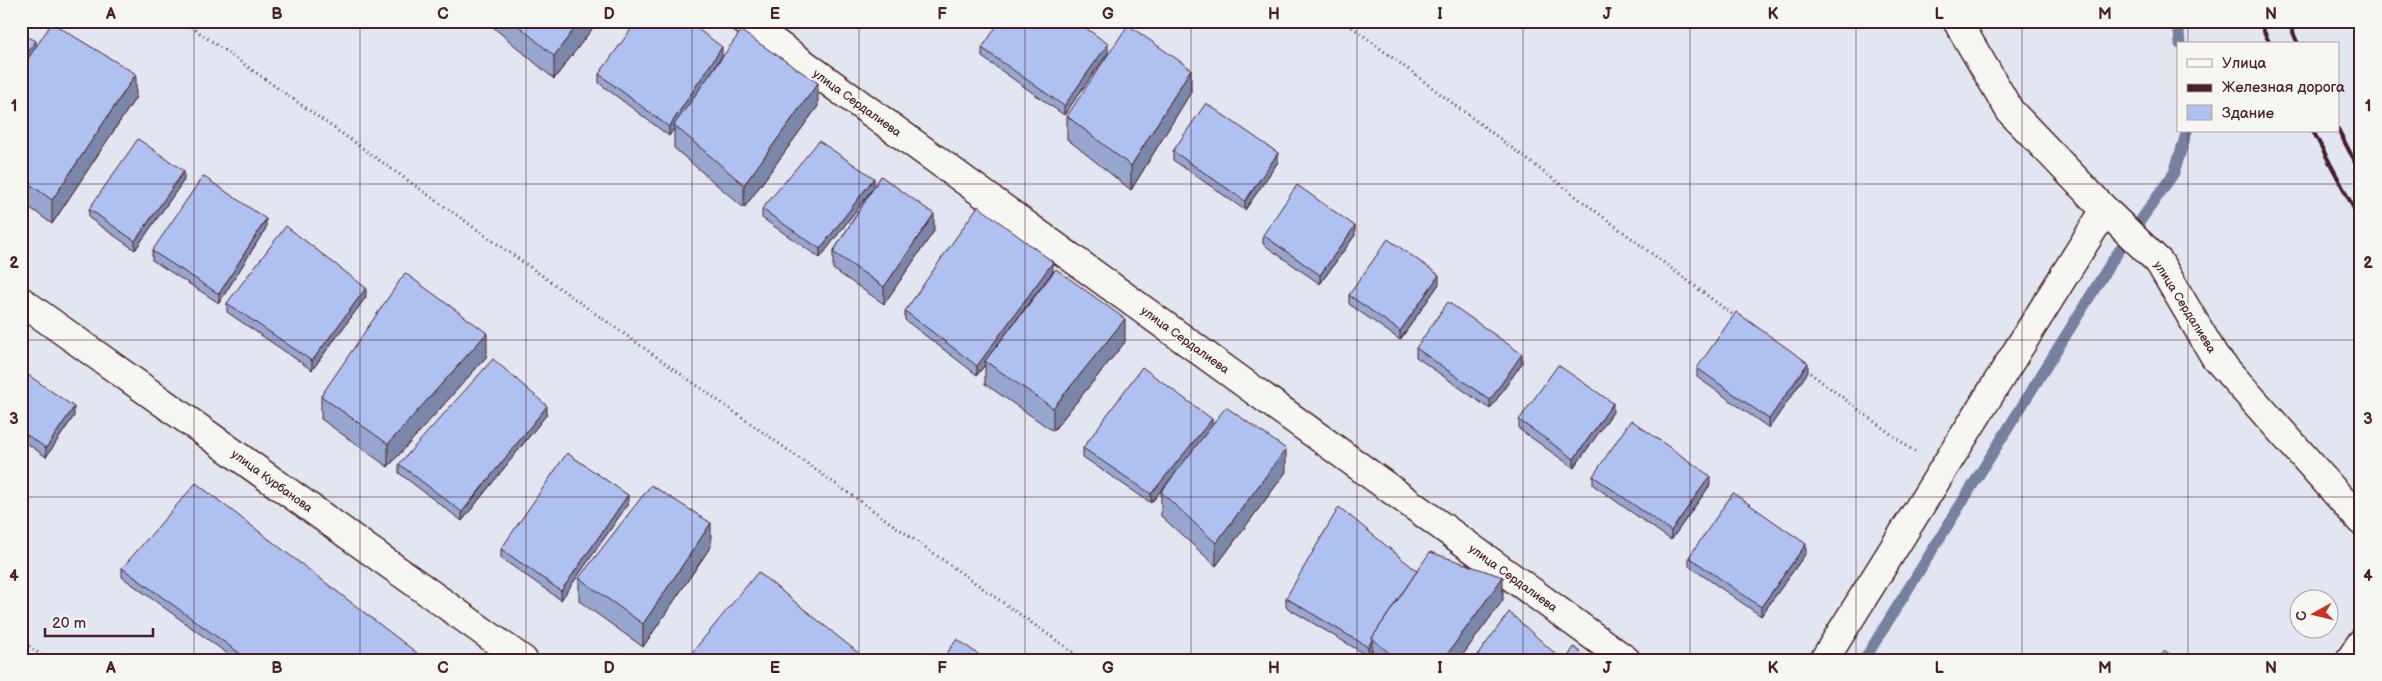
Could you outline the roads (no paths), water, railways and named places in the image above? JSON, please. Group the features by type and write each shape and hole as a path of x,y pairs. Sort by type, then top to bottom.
{"street":[{"name":"улица Сердалиева","path":"744,21 1626,660"},
{"name":"улица Сердалиева","path":"1957,21 2010,111 2105,210 2159,262 2215,356 2361,521"},
{"path":"1824,660 2105,210"},
{"name":"улица Курбанова","path":"21,301 523,660"},
{"path":"2350,660 2361,643"}],"waterway":[{"path":"2178,21 2180,42"},
{"path":"1864,660 2112,261 2174,173 2187,132"}],"railway":[{"path":"2259,21 2269,42"},
{"path":"2288,21 2297,42"},
{"path":"2314,132 2361,222"},
{"path":"2340,132 2361,174"}]}
